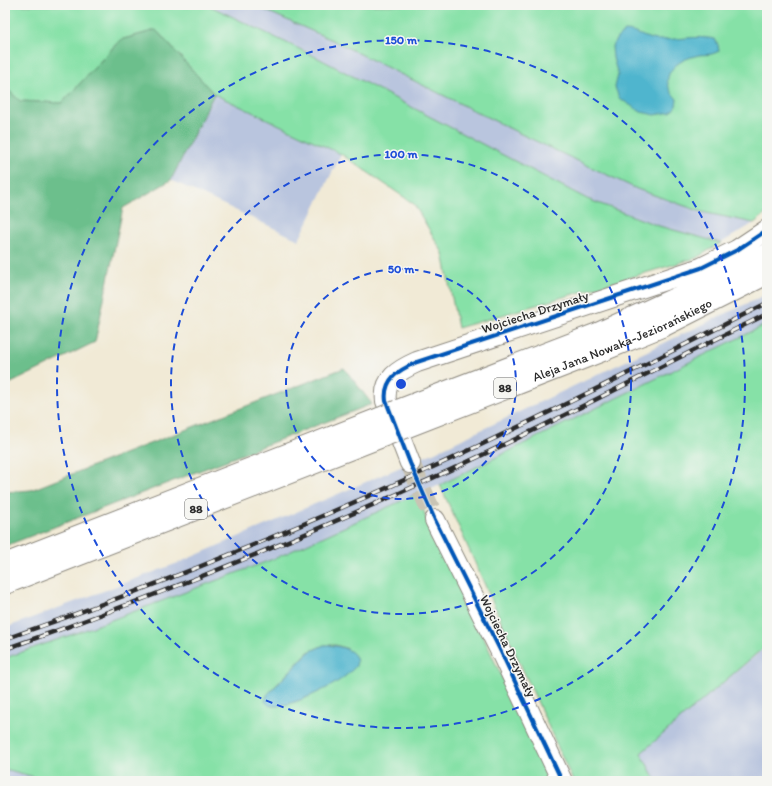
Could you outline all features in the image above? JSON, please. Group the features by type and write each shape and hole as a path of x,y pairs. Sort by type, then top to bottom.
{"main road":[{"name":"Aleja Jana Nowaka-Jeziorańskiego","path":"5,584 393,423 667,304 767,255"},
{"name":"Aleja Jana Nowaka-Jeziorańskiego","path":"5,565 393,423 627,340 670,322 767,273"}],"street":[{"name":"Wojciecha Drzymały","path":"410,463 386,401 385,393 392,378 399,371 425,360 701,268 737,250 767,230"},
{"name":"Wojciecha Drzymały","path":"435,520 501,652 562,781"}],"shaded area":[{"path":"208,5 253,5 330,39 523,135 702,212 754,223 721,243 659,226 587,199 318,58"},
{"path":"214,94 341,154 299,240 171,180"},
{"path":"767,294 767,324 440,485 276,558 82,631 5,658 5,628 178,563 433,453"},
{"path":"767,640 767,781 656,781 640,753 763,649"},
{"path":"5,769 39,778 49,781 5,781"}],"green space":[{"path":"5,5 208,5 318,58 587,199 659,226 721,243 696,258 458,328 443,253 414,204 341,154 214,94 156,30 120,40 62,103 20,101 5,87"},
{"path":"253,5 767,5 767,213 754,223 702,212 637,189 523,135 330,39"},
{"path":"156,30 214,94 171,180 123,208 95,342 5,386 5,87 20,101 62,103 120,40"},
{"path":"767,324 767,640 763,648 641,753 656,781 573,781 440,485"},
{"path":"344,368 372,404 5,546 5,492 31,490"},
{"path":"419,493 432,541 438,539 550,781 49,781 5,769 5,658 82,631 276,558","holes":["324,645 336,645 348,649 312,695 295,702 272,706 267,695 308,652"]}],"water":[{"path":"625,31 634,32 654,40 693,38 715,39 719,51 712,54 698,55 680,62 674,67 668,78 668,85 671,92 677,99 676,106 671,112 655,115 641,112 619,98 615,87 618,75 613,58 612,46 617,38"},
{"path":"324,645 341,647 351,652 357,660 356,666 337,682 313,695 296,702 280,706 272,706 267,704 265,701 267,695 309,652"}],"tunnel":[{"path":"410,463 435,520"}],"railway":[{"path":"5,639 172,578 336,510 485,443 647,364 767,303"},
{"path":"5,649 117,609 228,566 339,520 528,433 767,314"}],"cycle path":[{"path":"562,781 501,652 435,520 410,463 386,401 387,387 398,372 417,362 701,268 737,250 767,230"}]}
